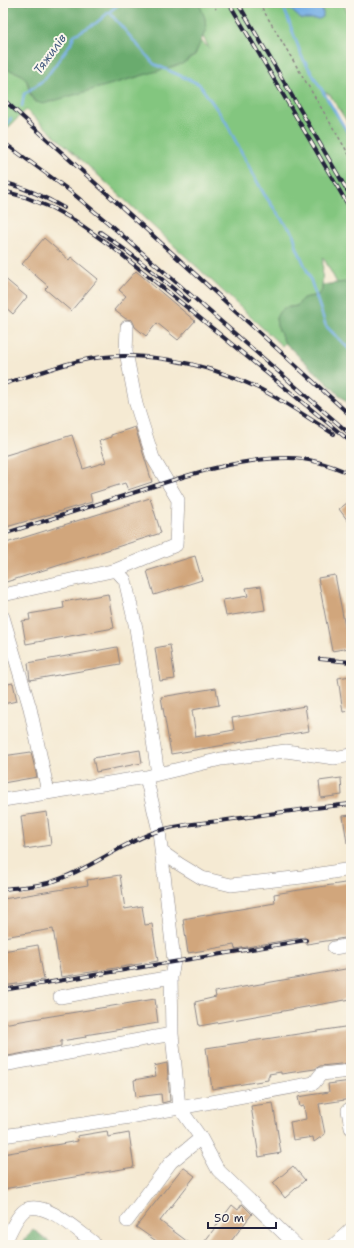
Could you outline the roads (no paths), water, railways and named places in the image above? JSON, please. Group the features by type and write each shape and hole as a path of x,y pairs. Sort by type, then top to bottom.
{"street":[{"path":"3,595 116,570 176,545 178,500 153,458 136,404 126,352 127,327"},
{"path":"116,570 125,580 136,628 174,961 171,977 172,1034 179,1107 201,1138 218,1170 296,1245"},
{"path":"3,617 30,708 48,792"},
{"path":"3,800 152,776 221,759 286,751 334,758 351,755"},
{"path":"162,852 202,878 231,885 302,877 351,869"},
{"path":"334,948 351,946"},
{"path":"60,997 171,977"},
{"path":"3,1064 172,1034"},
{"path":"3,1136 130,1117 314,1083 321,1074 351,1071"},
{"path":"348,1110 351,1128"},
{"path":"127,1221 171,1162 201,1138"},
{"path":"4,1245 21,1214 25,1210 40,1208 53,1213 93,1242"},
{"path":"334,1245 351,1229"}],"water":[{"path":"283,3 319,3 323,12 323,17 319,19 301,19"}],"waterway":[{"name":"Тяжилів","path":"22,106 24,94 45,79 71,43 74,35 96,23 120,3"},
{"path":"284,3 284,8 302,57 351,138"},
{"path":"109,12 154,64 199,84 226,122 264,194 293,233 297,248 309,275 326,326 351,351"},
{"name":"Тяжилів","path":"3,125 8,124 11,118"}],"railway":[{"path":"229,3 351,210"},
{"path":"238,3 351,197"},
{"path":"3,99 351,416"},
{"path":"3,142 70,191 107,222 351,435"},
{"path":"3,182 34,193 64,208"},
{"path":"3,191 25,197 52,208 74,220 111,246 351,442"},
{"path":"100,232 145,265 188,301"},
{"path":"3,384 69,363 101,357 146,357 169,360 192,364 236,378 286,403 334,434"},
{"path":"3,534 213,468 232,464 270,459 297,458 329,465 351,474"},
{"path":"320,659 351,662"},
{"path":"3,889 35,886 68,876 131,842 166,829 192,824 351,804"},
{"path":"3,990 306,940"}]}
